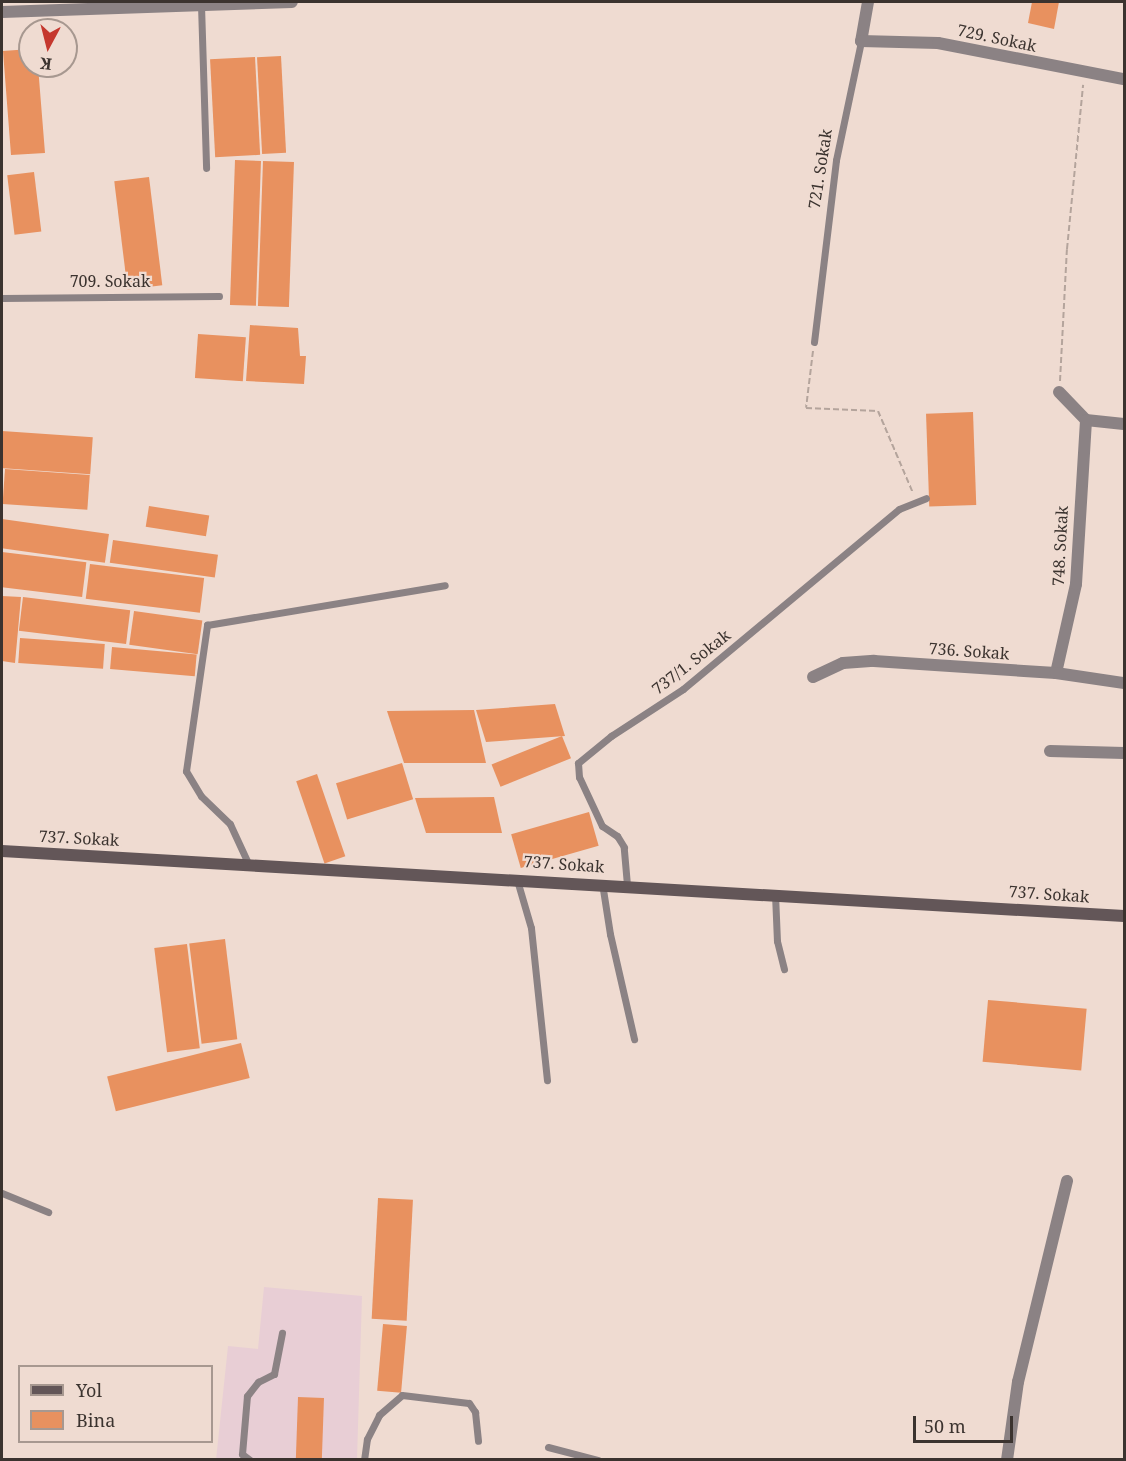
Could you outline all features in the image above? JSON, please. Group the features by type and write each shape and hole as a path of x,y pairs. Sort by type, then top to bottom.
{"street":[{"path":"2,12 292,2"},
{"name":"721. Sokak","path":"861,41 868,2"},
{"name":"729. Sokak","path":"861,41 938,43 1125,79"},
{"path":"1059,392 1086,420 1125,424"},
{"name":"748. Sokak","path":"1056,673 1076,584 1086,420"},
{"name":"736. Sokak","path":"813,677 843,663 874,661 1056,673 1125,682"},
{"path":"1050,752 1125,753"},
{"name":"737. Sokak","path":"2,851 516,878 1125,916"},
{"path":"1007,1460 1018,1382 1067,1181"}],"lane":[{"path":"201,5 206,168"},
{"name":"721. Sokak","path":"814,342 836,160 861,41"},
{"name":"709. Sokak","path":"2,298 219,296"},
{"name":"737/1. Sokak","path":"627,885 624,848 617,836 602,826 579,777 578,763 611,736 683,689 899,508 926,498"},
{"path":"248,863 230,824 201,796 186,771 207,625 445,585"},
{"path":"516,878 531,928 547,1080"},
{"path":"602,883 610,934 634,1039"},
{"path":"775,894 777,941 784,969"},
{"path":"2,1193 48,1212"},
{"path":"250,1460 242,1454 247,1396 258,1382 274,1374 282,1333"},
{"path":"364,1460 367,1439 379,1415 402,1395 470,1403 475,1412 478,1441"},
{"path":"548,1446 598,1460"}],"path":[{"path":"1059,392 1067,249 1085,73"},
{"path":"814,342 806,408 878,411 917,501"}],"shaded area":[{"path":"264,1287 362,1296 357,1459 216,1460 228,1346 258,1349"}],"building":[{"path":"1032,2 1059,2 1054,29 1028,23"},
{"path":"18,50 18,78 39,78 45,153 11,155 3,51"},
{"path":"281,56 286,153 262,154 257,57"},
{"path":"255,57 260,155 215,157 210,59"},
{"path":"235,160 261,161 256,306 230,305"},
{"path":"263,161 294,162 289,307 258,306"},
{"path":"34,172 41,232 15,235 7,175"},
{"path":"149,177 162,285 128,289 114,181"},
{"path":"250,325 298,328 300,356 306,356 304,384 246,381"},
{"path":"198,334 246,337 243,381 195,378"},
{"path":"973,412 976,505 929,507 926,414"},
{"path":"2,431 93,437 90,474 2,468"},
{"path":"5,469 90,475 87,510 3,504"},
{"path":"149,506 209,516 206,536 146,527"},
{"path":"2,519 109,534 105,563 2,548"},
{"path":"113,540 218,555 215,578 110,563"},
{"path":"2,552 86,562 82,597 2,587"},
{"path":"90,564 204,578 200,613 86,599"},
{"path":"2,596 21,597 15,663 2,661"},
{"path":"23,597 130,610 126,644 19,631"},
{"path":"134,611 202,621 198,654 129,645"},
{"path":"20,638 105,644 103,669 18,663"},
{"path":"112,647 197,654 195,676 110,669"},
{"path":"555,704 565,736 486,742 476,710"},
{"path":"474,710 486,763 404,763 387,711"},
{"path":"562,736 571,758 501,787 492,764"},
{"path":"402,763 413,799 347,820 336,783"},
{"path":"317,774 345,856 325,863 296,781"},
{"path":"494,797 502,833 426,833 415,798"},
{"path":"589,812 599,846 521,868 511,834"},
{"path":"225,939 237,1039 202,1044 189,943"},
{"path":"187,944 200,1048 167,1052 154,948"},
{"path":"988,1000 1087,1009 1081,1070 983,1062"},
{"path":"241,1043 250,1078 116,1111 107,1076"},
{"path":"378,1198 413,1200 407,1321 372,1319"},
{"path":"383,1324 407,1326 401,1393 377,1391"},
{"path":"298,1397 324,1398 322,1460 296,1460"}]}
